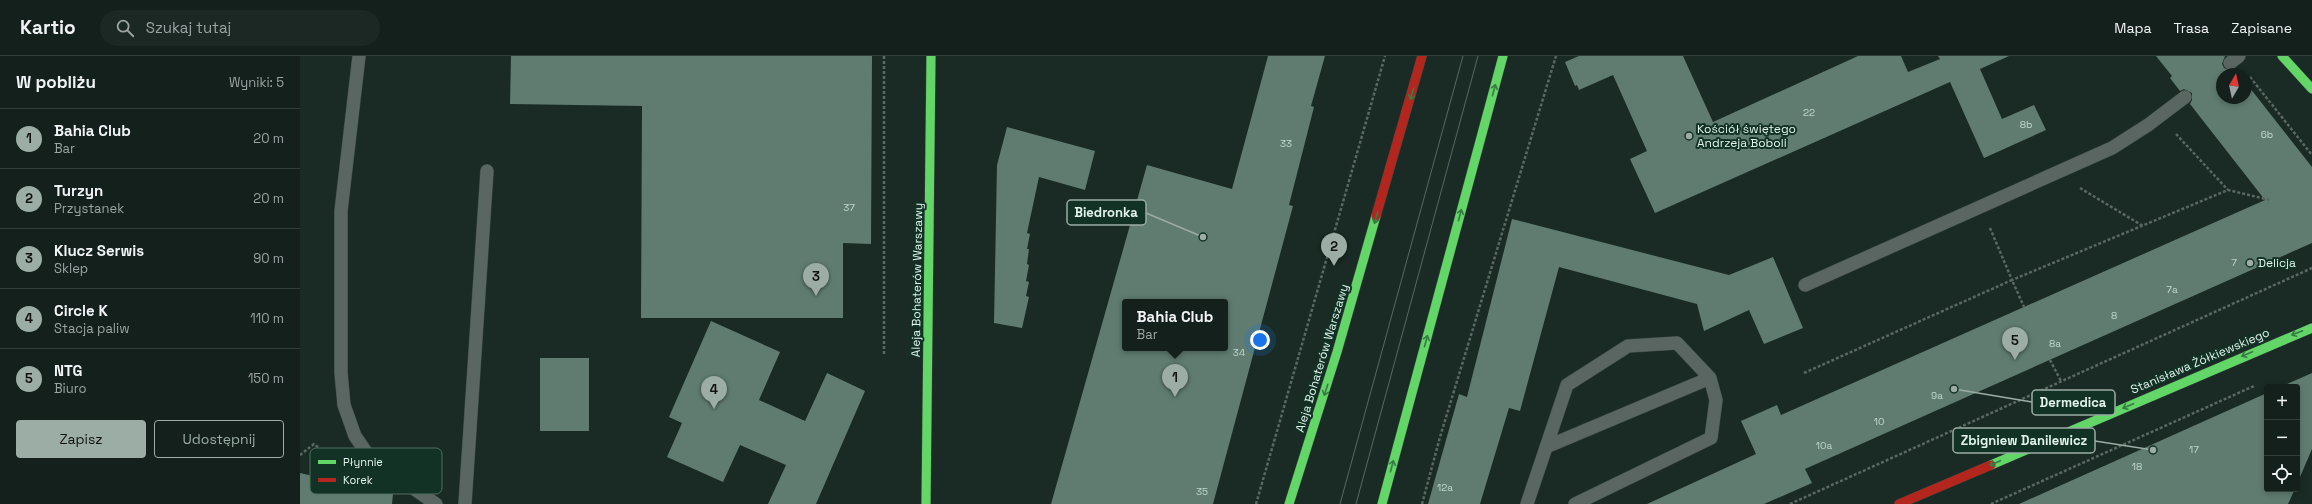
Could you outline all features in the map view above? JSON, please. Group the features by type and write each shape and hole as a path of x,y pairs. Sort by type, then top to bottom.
{"street":[{"name":"Aleja Bohaterów Warszawy","path":"926,504 931,56"},
{"name":"Aleja Bohaterów Warszawy","path":"1289,504 1337,352 1422,56"},
{"path":"1382,504 1503,56"},
{"path":"2282,56 2312,89"},
{"name":"Stanisława Żółkiewskiego","path":"1899,504 2283,339 2312,328"}],"lane":[{"path":"359,56 341,211 341,372 344,405 354,436 363,448"},
{"path":"1805,285 2112,148 2160,117 2185,97"},
{"path":"465,504 487,171"},
{"path":"1527,504 1567,385 1628,346 1677,343 1710,378 1716,400 1711,438 1575,504"},
{"path":"1546,447 1710,378"},
{"path":"422,494 436,504"}],"path":[{"path":"884,56 884,356"},
{"path":"1256,504 1385,56"},
{"path":"1422,504 1440,437 1556,56"},
{"path":"2235,59 2312,155"},
{"path":"2160,117 2228,190 2270,200"},
{"path":"2056,173 2143,226"},
{"path":"1804,374 2012,280 2228,190"},
{"path":"1981,206 2024,307"},
{"path":"1790,504 2312,268"},
{"path":"2050,360 2061,381"},
{"path":"1991,504 2261,383"},
{"path":"300,455 314,444 319,448"}],"building":[{"path":"511,56 872,56 871,244 843,243 843,318 641,318 642,106 510,104"},
{"path":"1268,56 1325,56 1311,106 1314,107 1289,205 1293,206 1213,504 1051,504 1147,165 1232,189"},
{"path":"1579,56 1683,56 1713,122 1858,56 1901,56 1908,72 1940,59 1938,56 2009,56 1980,69 2002,119 2034,105 2046,130 1984,158 1950,82 1655,213 1630,159 1647,151 1613,75 1579,90 1577,85 1575,86 1565,62"},
{"path":"2156,56 2225,56 2222,64 2224,68 2216,68 2216,104 2252,104 2252,91 2312,167 2312,243 1805,469 1812,483 1764,504 1647,504 1756,454 1741,421 1777,405 1781,415 2265,200 2190,104 2192,100 2192,93 2184,89 2180,91 2170,78 2172,76"},
{"path":"1007,127 1095,151 1085,190 1039,177 1027,233 1030,234 1027,249 1029,249 1027,264 1029,265 1026,281 1029,282 1026,296 1029,297 1022,328 994,323 997,165"},
{"path":"1512,219 1729,275 1773,257 1803,328 1764,344 1749,310 1704,331 1697,304 1559,267 1520,411 1509,408 1480,504 1428,504 1459,394 1467,397"},
{"path":"711,321 780,352 759,400 805,421 827,373 865,391 816,504 768,504 786,465 740,445 723,482 667,457 682,423 669,417"},
{"path":"540,358 589,358 589,431 540,431"},
{"path":"2312,373 2312,449 2300,477 2300,384 2287,384"},
{"path":"2264,394 2264,492 2294,492 2288,504 2019,504"},
{"path":"300,473 310,475 310,494 393,494 392,504 300,504"}],"tram line":[{"path":"1340,504 1463,56"},
{"path":"1356,504 1478,56"}],"traffic: fast":[{"path":"926,504 931,56"},
{"path":"1382,504 1503,56"},
{"path":"2282,56 2312,89"},
{"path":"1289,504 1337,352 1376,216"},
{"path":"1991,465 2312,328"}],"traffic: jam":[{"path":"1376,216 1422,56"},
{"path":"1899,504 1991,465"}],"place":[{"name":"Kościół świętego Andrzeja Boboli","path":"1689,136"},
{"name":"Biedronka","path":"1203,237"},
{"name":"Delicja","path":"2250,263"},
{"name":"Turzyn","path":"1334,266"},
{"name":"Klucz Serwis","path":"816,296"},
{"name":"NTG","path":"2015,360"},
{"name":"Dermedica","path":"1954,389"},
{"name":"Bahia Club","path":"1175,397"},
{"name":"Circle K","path":"714,409"},
{"name":"Zbigniew Danilewicz","path":"2153,450"}]}
